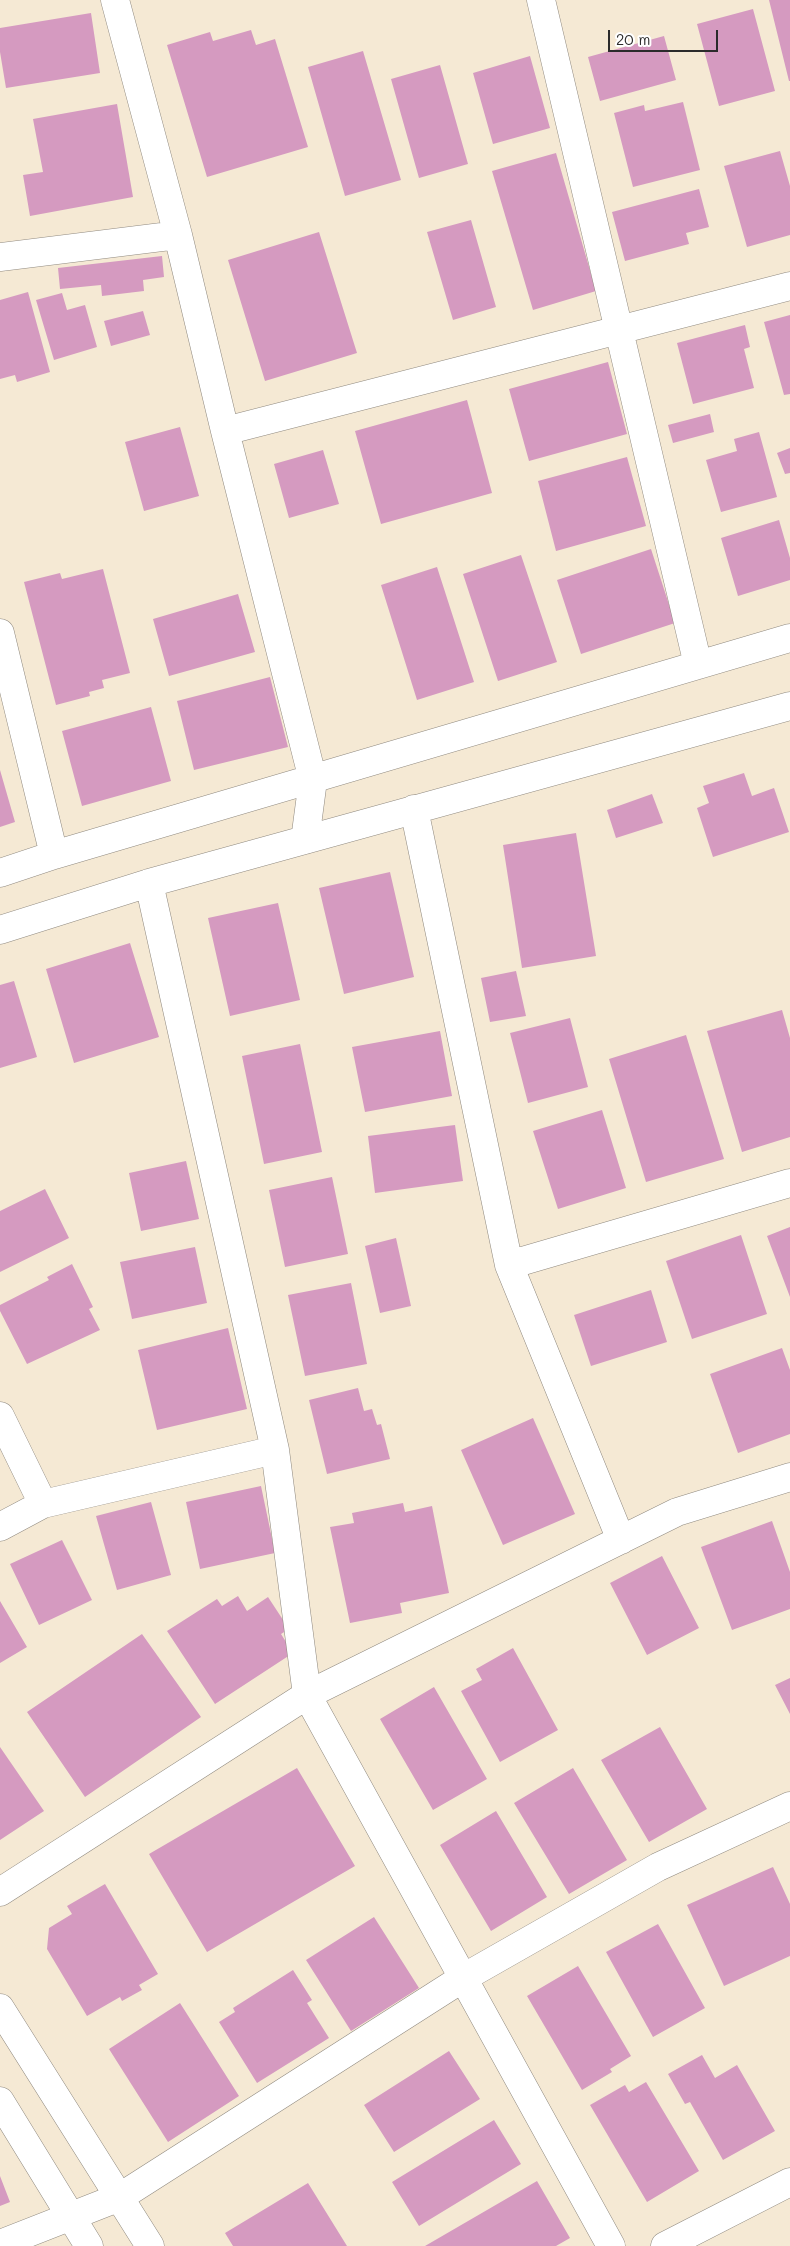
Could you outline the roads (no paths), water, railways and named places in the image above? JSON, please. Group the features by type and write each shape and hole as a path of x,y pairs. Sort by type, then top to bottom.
{"street":[{"path":"115,0 178,235 312,780 305,840"},
{"path":"541,0 698,665"},
{"path":"0,257 178,235"},
{"path":"225,431 790,286"},
{"path":"0,633 54,855"},
{"path":"0,873 54,855 790,638"},
{"path":"0,930 149,883 790,706"},
{"path":"414,809 509,1265 621,1540"},
{"path":"149,883 275,1450 307,1695 611,2246"},
{"path":"509,1265 790,1183"},
{"path":"0,1416 43,1504"},
{"path":"0,1527 43,1504 275,1450"},
{"path":"0,1892 307,1695 677,1512 790,1477"},
{"path":"0,2244 120,2197 463,1978 658,1867 790,1806"},
{"path":"0,2008 150,2246"},
{"path":"0,2101 89,2246"},
{"path":"665,2246 790,2182"}]}
